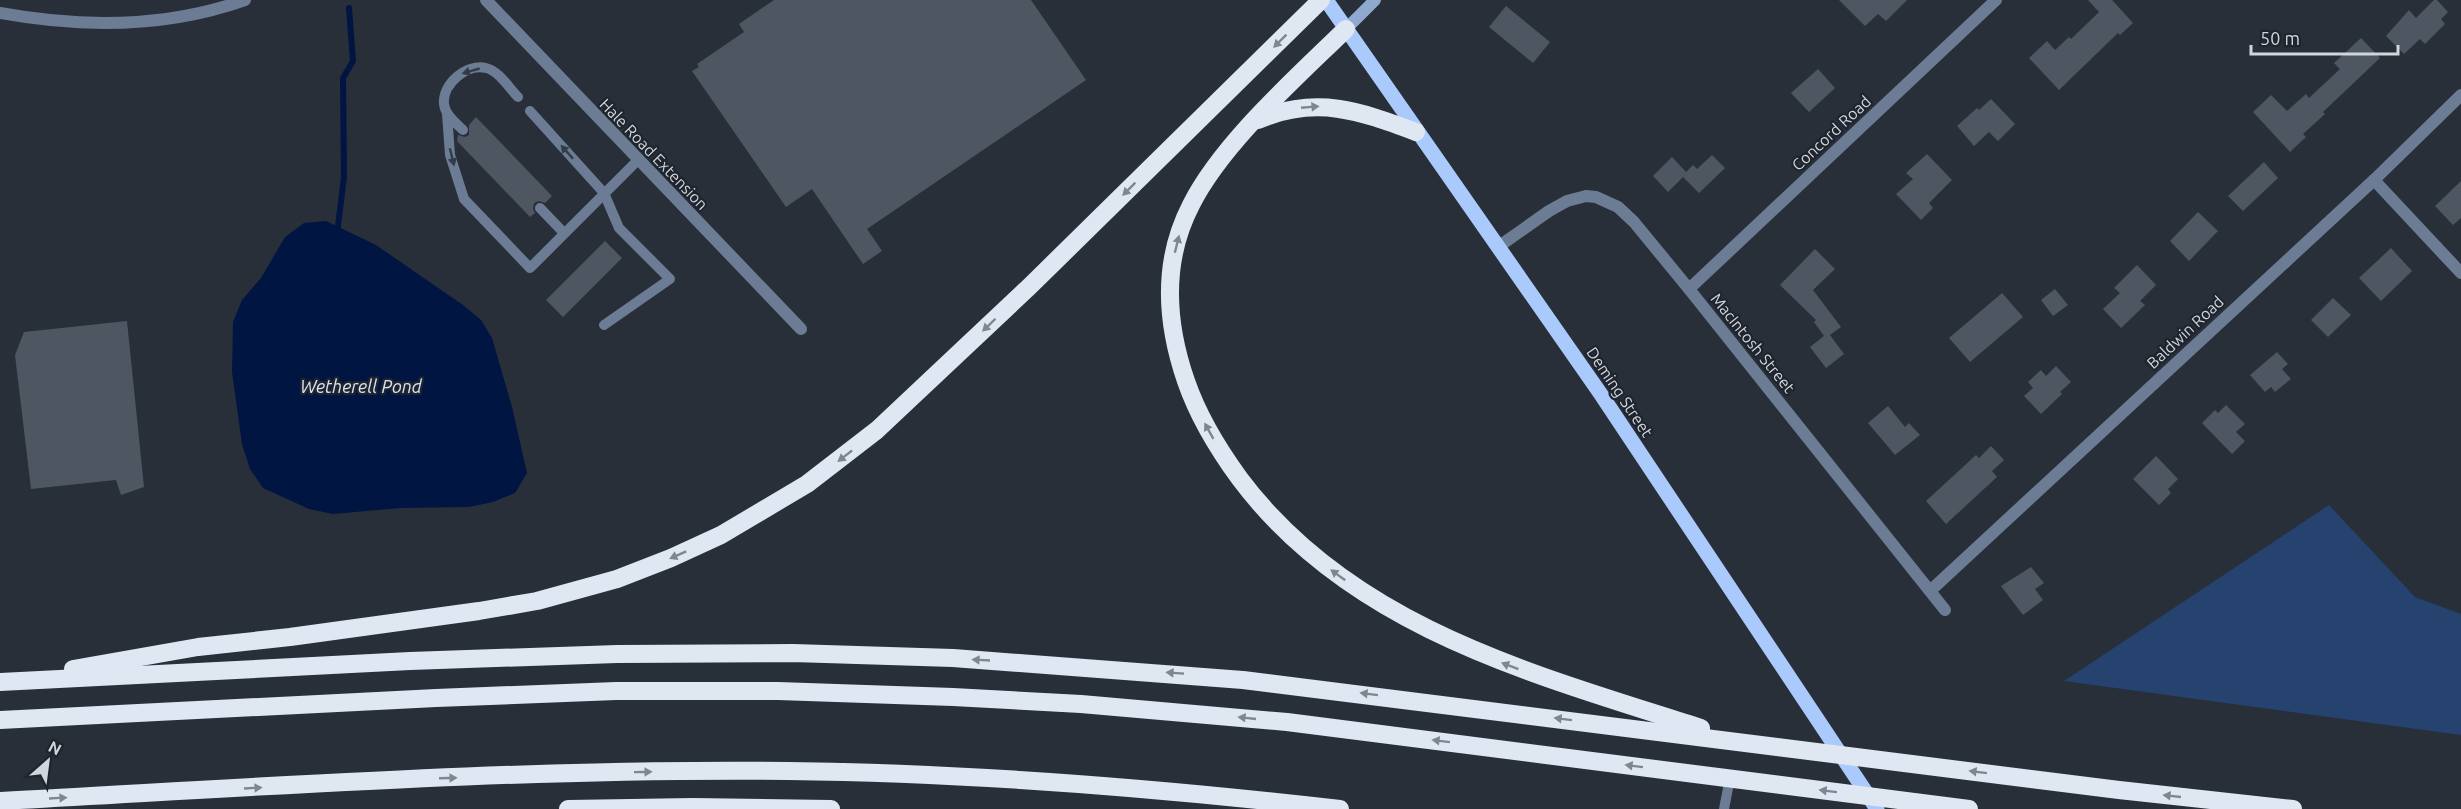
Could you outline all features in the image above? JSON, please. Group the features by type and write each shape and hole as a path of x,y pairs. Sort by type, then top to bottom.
{"highway":[{"path":"0,682 198,647 290,637 537,601 626,575 721,535 807,484 842,459 891,418 1323,0"},
{"path":"1346,29 1254,122 1214,169 1190,205 1176,246 1169,294 1174,340 1188,388 1214,441 1247,488 1286,532 1328,568 1377,601 1435,633 1531,674 1746,742"},
{"path":"1254,122 1292,109 1328,106 1363,114 1416,132"},
{"path":"0,682 563,656 706,653 903,656 1086,666 1243,680 2119,790 2293,809"},
{"path":"0,720 529,694 700,690 829,692 1081,704 1298,723 1969,809"},
{"path":"0,801 432,778 619,772 766,771 888,773 1080,785 1201,794 1340,809"},
{"path":"568,809 693,807 831,809"}],"main road":[{"name":"Deming Street","path":"1323,0 1346,29 1606,403 1876,809"},
{"path":"1346,29 1375,0"}],"street":[{"path":"0,13 53,21 112,24 169,19 245,0"},
{"name":"Hale Road Extension","path":"486,0 637,161 801,329"},
{"name":"Concord Road","path":"1689,289 1996,0"},
{"name":"Baldwin Road","path":"1930,591 2374,180 2461,95"},
{"path":"2374,180 2461,273"},
{"name":"MacIntosh Street","path":"1497,247 1549,211 1567,201 1586,196 1607,200 1625,214 1689,289 1945,610"}],"lane":[{"path":"518,97 496,73 487,68 468,70 459,75 445,94 444,104 447,114 450,155 464,199 530,268 637,161"},
{"path":"530,111 604,193 619,228 670,279 604,325"},
{"path":"447,114 463,130"},
{"path":"540,208 564,233"},
{"path":"1724,809 1730,778"}],"shaded area":[{"path":"2329,505 2415,597 2461,614 2461,735 2064,681"}],"water":[{"name":"Wetherell Pond","path":"326,221 376,245 481,320 492,338 512,407 527,473 515,493 493,502 469,507 400,508 333,514 309,509 263,488 250,469 242,444 232,372 233,322 242,300 261,278 285,237 304,223"}],"building":[{"path":"774,0 1031,0 1086,80 867,229 882,251 863,264 812,189 786,207 692,71 699,67 697,64 744,32 739,24"},
{"path":"1839,0 1907,0 1886,21 1878,14 1865,26"},
{"path":"2088,0 2112,0 2133,23 2120,35 2118,33 2059,90 2029,58 2047,41 2055,50 2069,37 2071,39 2099,12"},
{"path":"2434,0 2437,0 2448,12 2441,19 2445,24 2425,44 2420,39 2404,54 2386,36 2409,10 2416,18"},
{"path":"1506,6 1550,42 1533,63 1489,27"},
{"path":"2361,38 2380,58 2323,112 2325,114 2303,134 2306,137 2290,152 2253,112 2271,95 2287,111 2306,94 2309,98 2340,69 2334,63"},
{"path":"1818,69 1835,88 1809,112 1791,93"},
{"path":"1991,99 2015,124 1998,141 1989,132 1974,146 1957,126"},
{"path":"476,117 552,196 545,203 539,201 534,203 535,213 530,217 457,141 458,135 465,137 469,135 469,125"},
{"path":"1927,154 1952,180 1929,203 1933,208 1921,220 1896,194 1913,179 1906,173"},
{"path":"1712,155 1725,168 1699,193 1683,177 1668,192 1653,176 1672,157 1686,172 1693,165 1697,169"},
{"path":"2264,162 2278,178 2243,211 2228,196"},
{"path":"2461,181 2461,218 2453,225 2435,206"},
{"path":"2198,212 2218,231 2189,261 2170,241"},
{"path":"605,241 622,258 563,317 546,300"},
{"path":"2391,248 2412,271 2381,301 2359,278"},
{"path":"1815,249 1835,269 1813,290 1841,327 1830,335 1844,354 1826,368 1810,347 1824,336 1814,322 1816,320 1780,285"},
{"path":"2137,265 2156,285 2140,301 2145,305 2121,328 2103,309 2120,293 2114,288"},
{"path":"2055,289 2068,305 2053,316 2041,300"},
{"path":"2002,293 2023,317 1970,362 1949,338"},
{"path":"2333,298 2351,315 2328,337 2311,320"},
{"path":"127,321 144,487 121,495 116,480 31,489 15,355 24,332"},
{"path":"2277,352 2288,364 2282,369 2291,379 2275,392 2271,387 2265,392 2250,375"},
{"path":"2056,366 2071,382 2041,414 2024,396 2033,388 2028,382 2041,370 2046,376"},
{"path":"2226,405 2245,424 2236,432 2245,441 2232,454 2202,423 2215,410 2218,413"},
{"path":"1888,406 1905,427 1909,423 1920,435 1895,455 1868,423"},
{"path":"1991,446 2004,460 1992,471 1997,477 1946,524 1926,501 1976,455 1979,458"},
{"path":"2156,456 2178,479 2168,489 2171,493 2159,505 2133,479"},
{"path":"2031,567 2044,583 2035,589 2043,600 2023,615 2001,586"}],"waterway":[{"path":"337,234 344,177 343,78 353,61 349,8"}]}
